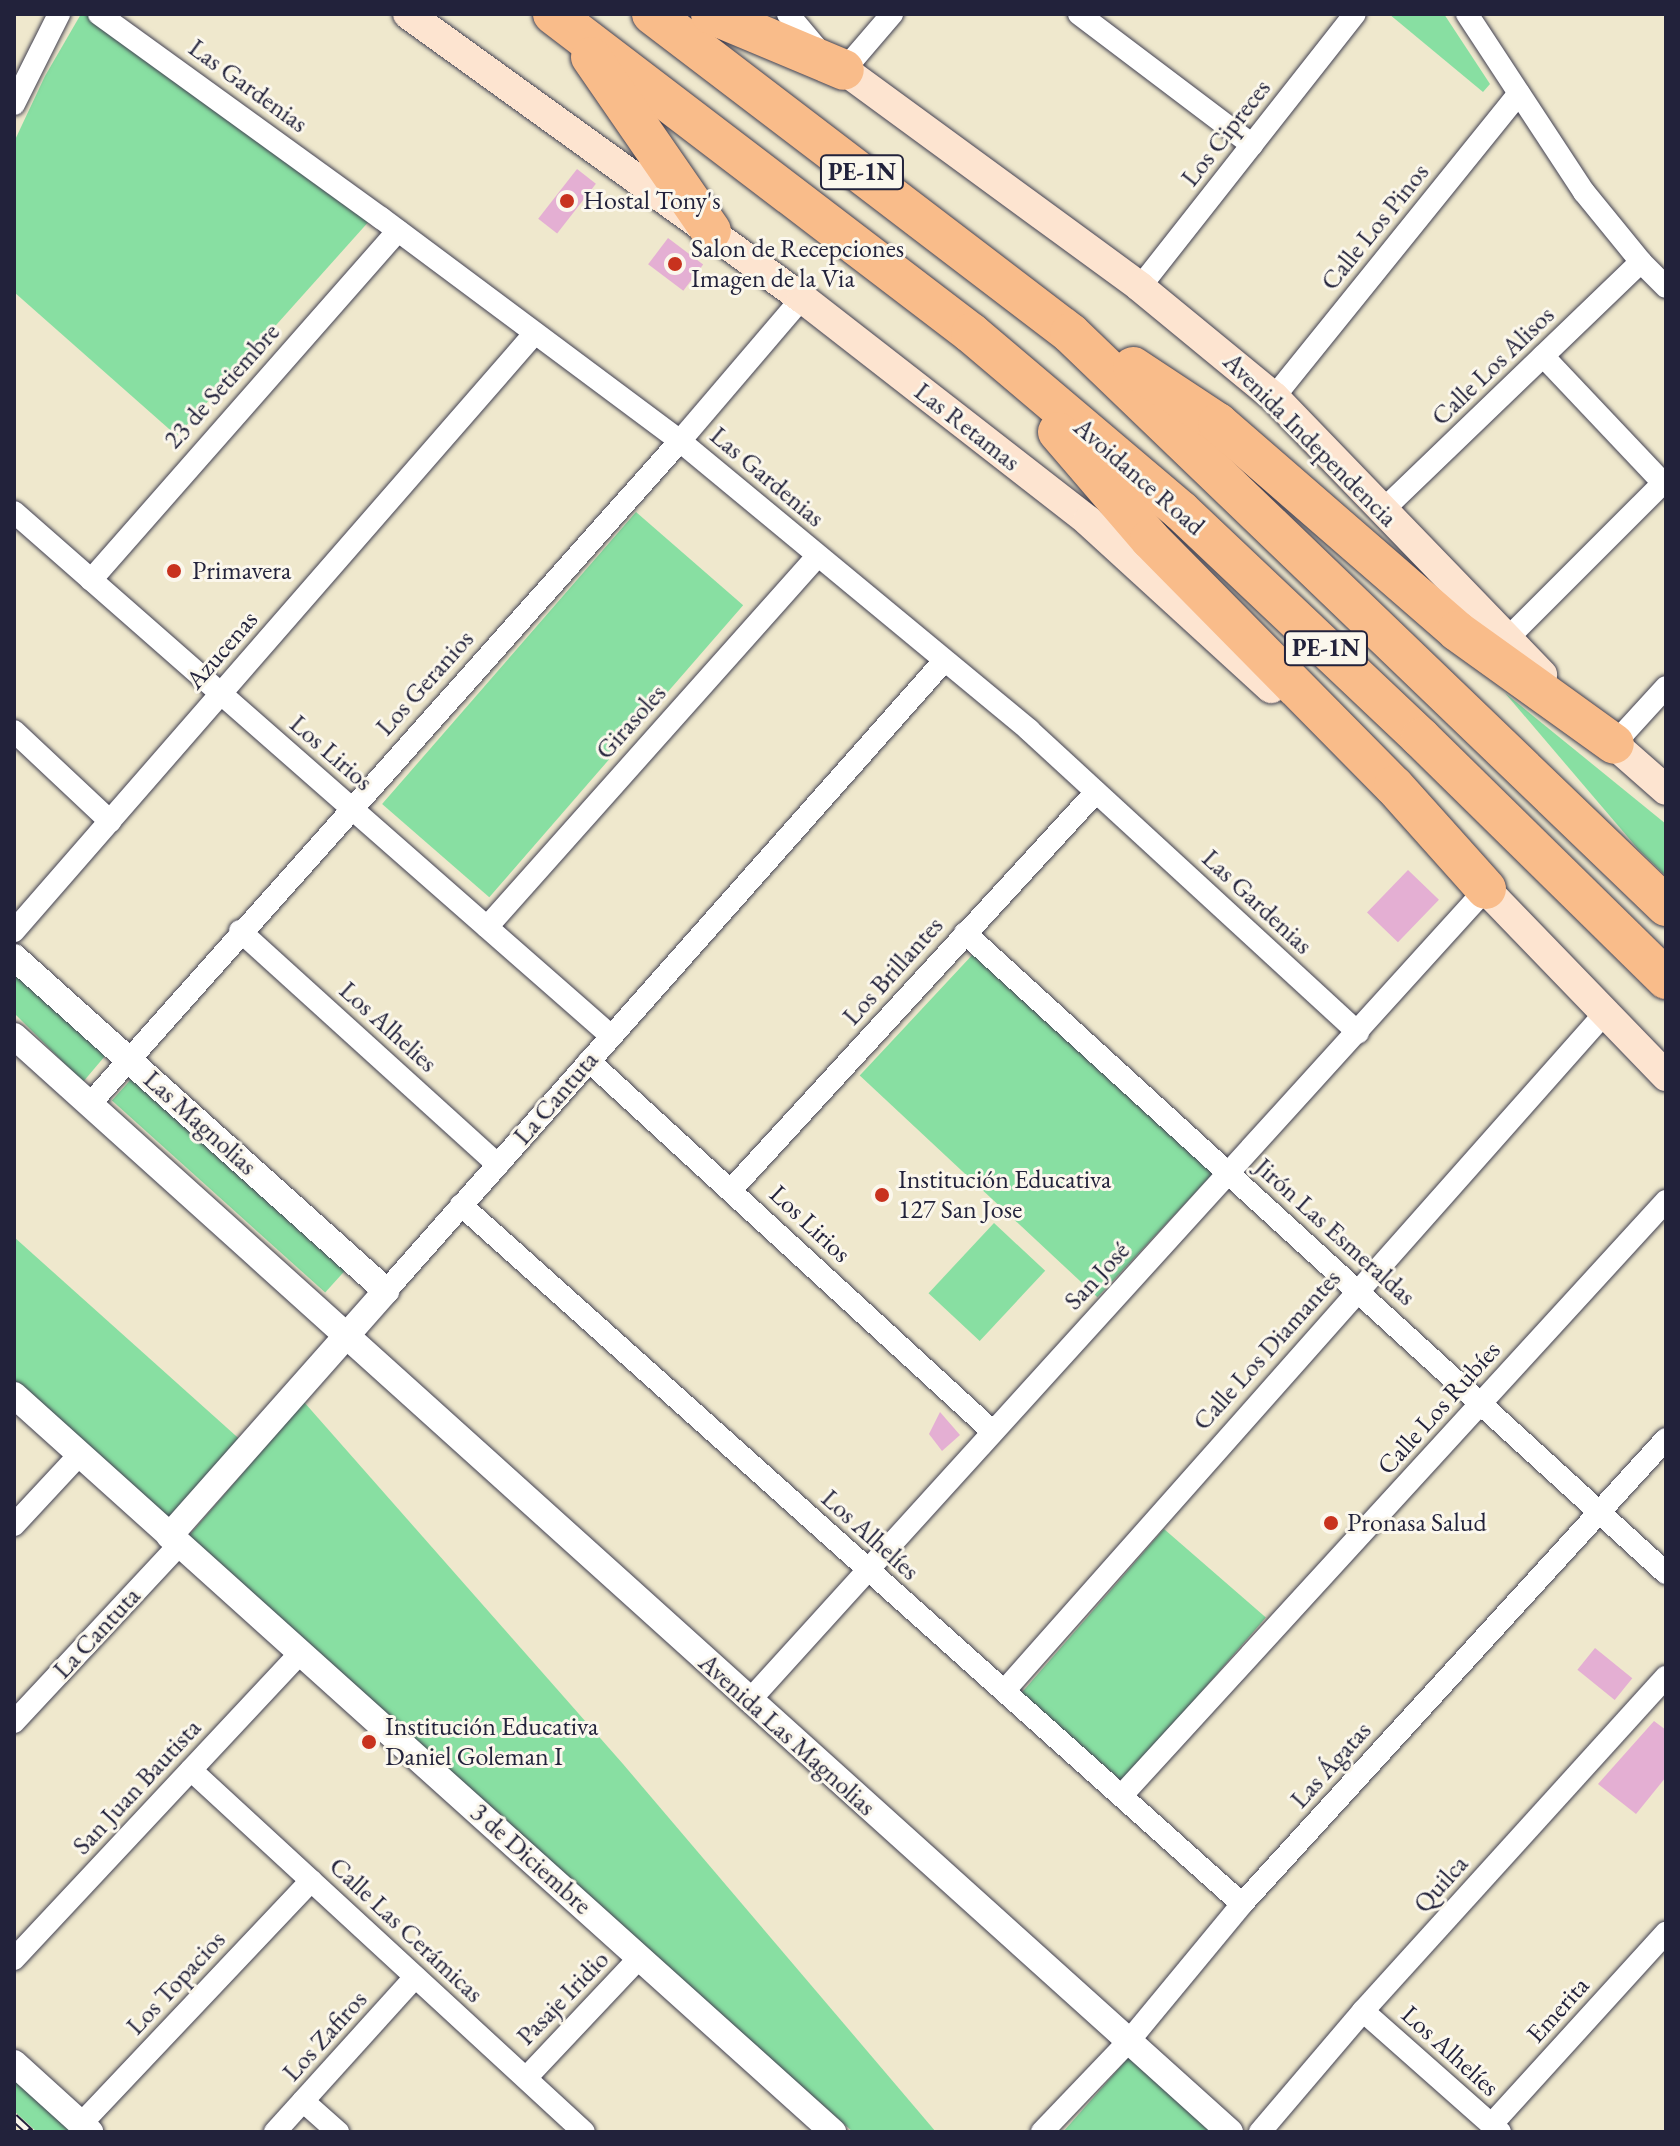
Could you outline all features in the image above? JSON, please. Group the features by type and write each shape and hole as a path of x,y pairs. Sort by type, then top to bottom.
{"highway":[{"name":"Avoidance Road","path":"652,14 1070,333 1666,906"},
{"path":"711,14 844,70"},
{"path":"560,19 711,231"},
{"name":"Avoidance Road","path":"560,19 971,333 1181,511 1421,738 1666,979"},
{"path":"971,333 1150,539 1394,786 1486,889"},
{"path":"1070,333 1118,357 1218,423 1457,631 1614,744"}],"main road":[{"name":"Las Retamas","path":"408,14 802,298 1088,521 1486,889 1666,1076"},
{"name":"Avenida Independencia","path":"844,70 1140,287 1274,397 1506,640 1666,790"}],"street":[{"path":"14,104 59,14"},
{"name":"Las Gardenias","path":"99,14 680,441 1029,730 1358,1033"},
{"path":"788,14 819,51 844,70 892,14"},
{"path":"1079,14 1252,145"},
{"path":"1467,14 1584,192 1641,262 1666,287"},
{"name":"Los Cipreces","path":"1140,287 1353,15"},
{"name":"Calle Los Pinos","path":"1274,397 1519,93"},
{"name":"23 de Setiembre","path":"91,580 398,231"},
{"name":"Calle Los Alisos","path":"1383,510 1641,262"},
{"name":"Los Geranios","path":"89,1105 240,931 680,441 802,298"},
{"name":"Azucenas","path":"14,931 535,333"},
{"path":"1506,640 1665,485 1543,356"},
{"name":"Los Lirios","path":"14,512 611,1036"},
{"name":"Girasoles","path":"487,927 817,556"},
{"name":"La Cantuta","path":"14,1722 174,1540 345,1337 944,661"},
{"path":"1614,744 1666,687"},
{"path":"14,731 110,821"},
{"name":"Los Brillantes","path":"731,1190 1096,792"},
{"name":"San José","path":"749,1701 991,1430 1230,1175 1486,889"},
{"name":"Los Alhelies","path":"240,931 498,1165"},
{"name":"Jirón Las Esmeraldas","path":"965,933 1666,1573"},
{"name":"Las Magnolias","path":"14,957 386,1291"},
{"name":"Calle Los Diamantes","path":"1005,1690 1605,1013"},
{"path":"14,1036 345,1337"},
{"name":"Los Lirios","path":"589,1061 991,1430"},
{"name":"Calle Los Rubíes","path":"1123,1794 1666,1201"},
{"name":"Los Alhelíes","path":"461,1205 866,1569 1123,1794 1242,1904"},
{"name":"Avenida Las Magnolias","path":"345,1337 1230,2132"},
{"name":"3 de Diciembre","path":"14,1395 833,2132"},
{"name":"Las Ágatas","path":"1042,2132 1128,2042 1242,1904 1666,1439"},
{"path":"14,1525 80,1454"},
{"name":"San Juan Bautista","path":"14,1959 301,1652"},
{"name":"Quilca","path":"1260,2132 1363,2011 1666,1677"},
{"name":"Calle Las Cerámicas","path":"191,1770 526,2078 576,2129"},
{"name":"Los Topacios","path":"86,2128 311,1881"},
{"name":"Emerita","path":"1496,2128 1666,1933"},
{"name":"Pasaje Iridio","path":"526,2078 640,1957"},
{"name":"Los Zafiros","path":"275,2132 415,1977"},
{"name":"Los Alhelíes","path":"1363,2011 1496,2128"},
{"path":"14,2063 86,2128"},
{"path":"303,2101 338,2132"}],"green space":[{"path":"81,14 88,14 371,219 177,436 14,292 14,142 45,76"},
{"path":"1389,14 1444,14 1490,84 1483,92"},
{"path":"636,512 743,605 489,897 382,804"},
{"path":"1505,693 1666,824 1666,876 1638,849"},
{"path":"975,952 1213,1174 1097,1297 860,1076"},
{"path":"14,965 105,1056 83,1082 14,1013"},
{"path":"134,1076 347,1268 325,1293 112,1101"},
{"path":"994,1223 1045,1271 980,1341 929,1293"},
{"path":"14,1237 245,1444 173,1525 14,1380"},
{"path":"304,1402 623,1764 936,2132 853,2132 186,1539"},
{"path":"1164,1529 1266,1618 1123,1782 1021,1694"},
{"path":"1129,2057 1212,2132 1063,2132"},
{"path":"14,2075 76,2132 37,2132 14,2111"}],"building":[{"name":"Hostal Tony's","path":"577,169 596,184 557,233 538,219"},
{"name":"Salon de Recepciones Imagen de la Via","path":"668,238 703,264 683,291 648,264"},
{"path":"1408,870 1439,900 1398,942 1367,912"},
{"path":"940,1412 960,1435 942,1451 929,1434"},
{"path":"1595,1648 1632,1678 1615,1700 1577,1670"},
{"path":"1654,1721 1666,1730 1666,1777 1636,1814 1598,1784"}],"railway":[{"path":"14,2117 30,2132"}],"place":[{"name":"Hostal Tony's","path":"567,201"},
{"name":"Salon de Recepciones Imagen de la Via","path":"675,264"},
{"name":"Primavera","path":"174,571"},
{"name":"Institución Educativa 127 San Jose","path":"882,1195"},
{"name":"Pronasa Salud","path":"1331,1523"},
{"name":"Institución Educativa Daniel Goleman I","path":"369,1742"}]}
